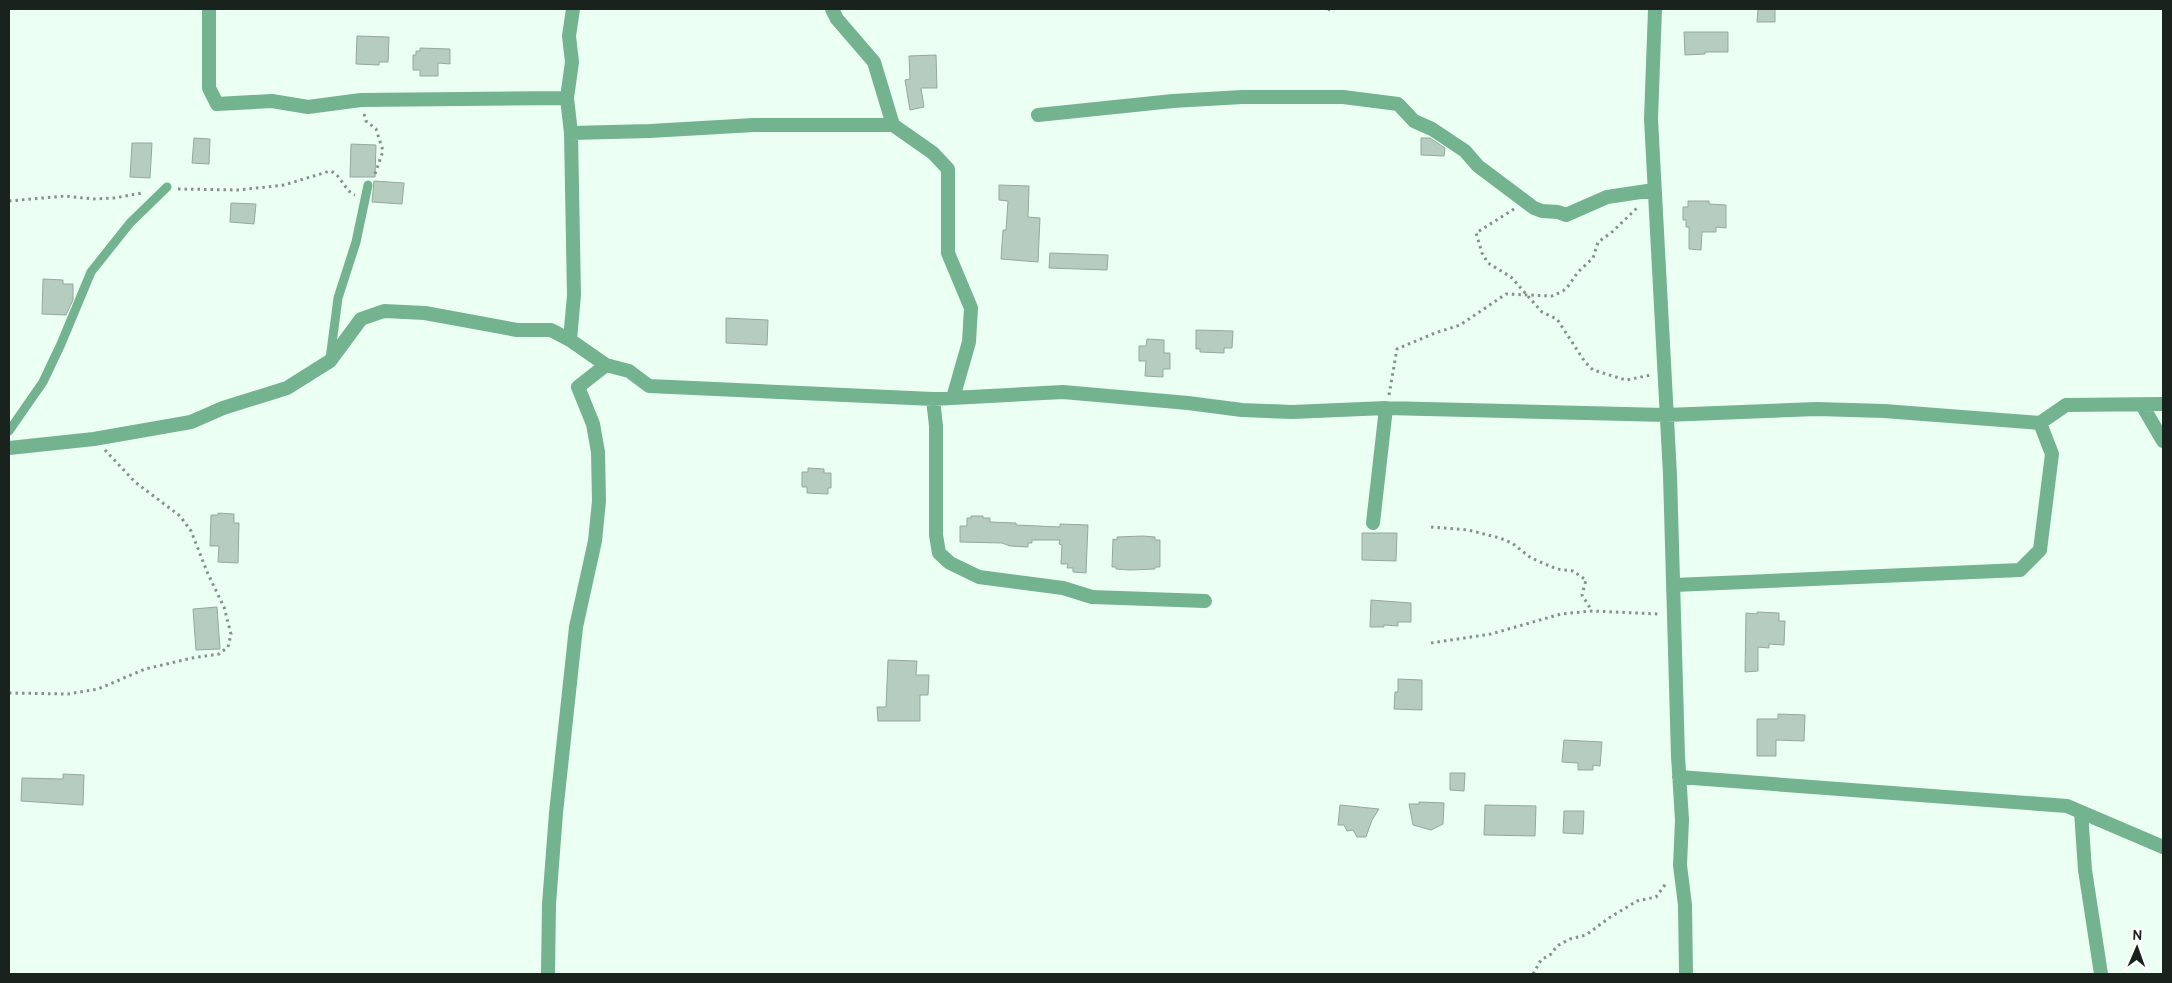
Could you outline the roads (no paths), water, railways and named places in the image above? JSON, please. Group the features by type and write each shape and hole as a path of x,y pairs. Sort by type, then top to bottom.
{"street":[{"path":"208,9 208,88 217,104 272,101 308,107 361,100 567,98"},
{"path":"570,340 574,295 571,132 567,98 572,62 569,36 573,9"},
{"path":"832,9 837,18 874,62 893,125"},
{"path":"1655,9 1651,119 1674,584 1679,778 1682,820 1680,865 1684,905 1686,974"},
{"path":"1038,115 1163,102 1242,97 1343,97 1398,104 1414,120 1432,129 1465,151 1478,166 1525,202 1542,211 1558,212 1566,215 1607,197 1654,190"},
{"path":"571,132 650,131 754,125 893,125 934,153 948,169 948,253 971,308 969,342 953,398"},
{"path":"9,448 94,439 191,422 223,408 287,388 330,361 361,319 384,311 425,314 517,330 551,330 570,340 606,365 629,371 649,386 933,399 1063,392 1188,403 1242,410 1292,412 1386,408 1666,415 1818,409 1884,411 2040,423 2066,405 2163,404"},
{"path":"548,974 549,904 556,813 576,628 595,541 599,501 598,452 593,424 578,387 606,365"},
{"path":"933,399 936,426 936,535 939,553 950,563 979,578 1063,588 1092,597 1205,601"},
{"path":"2142,405 2163,441"},
{"path":"1373,523 1386,408"},
{"path":"1674,584 2020,570 2040,550 2052,454 2040,423"},
{"path":"1679,778 2067,806 2163,847"},
{"path":"2081,812 2084,870 2101,974"}],"lane":[{"path":"330,361 338,298 356,242 368,185"},
{"path":"9,431 43,382 61,344 90,272 130,223 166,187"}]}
